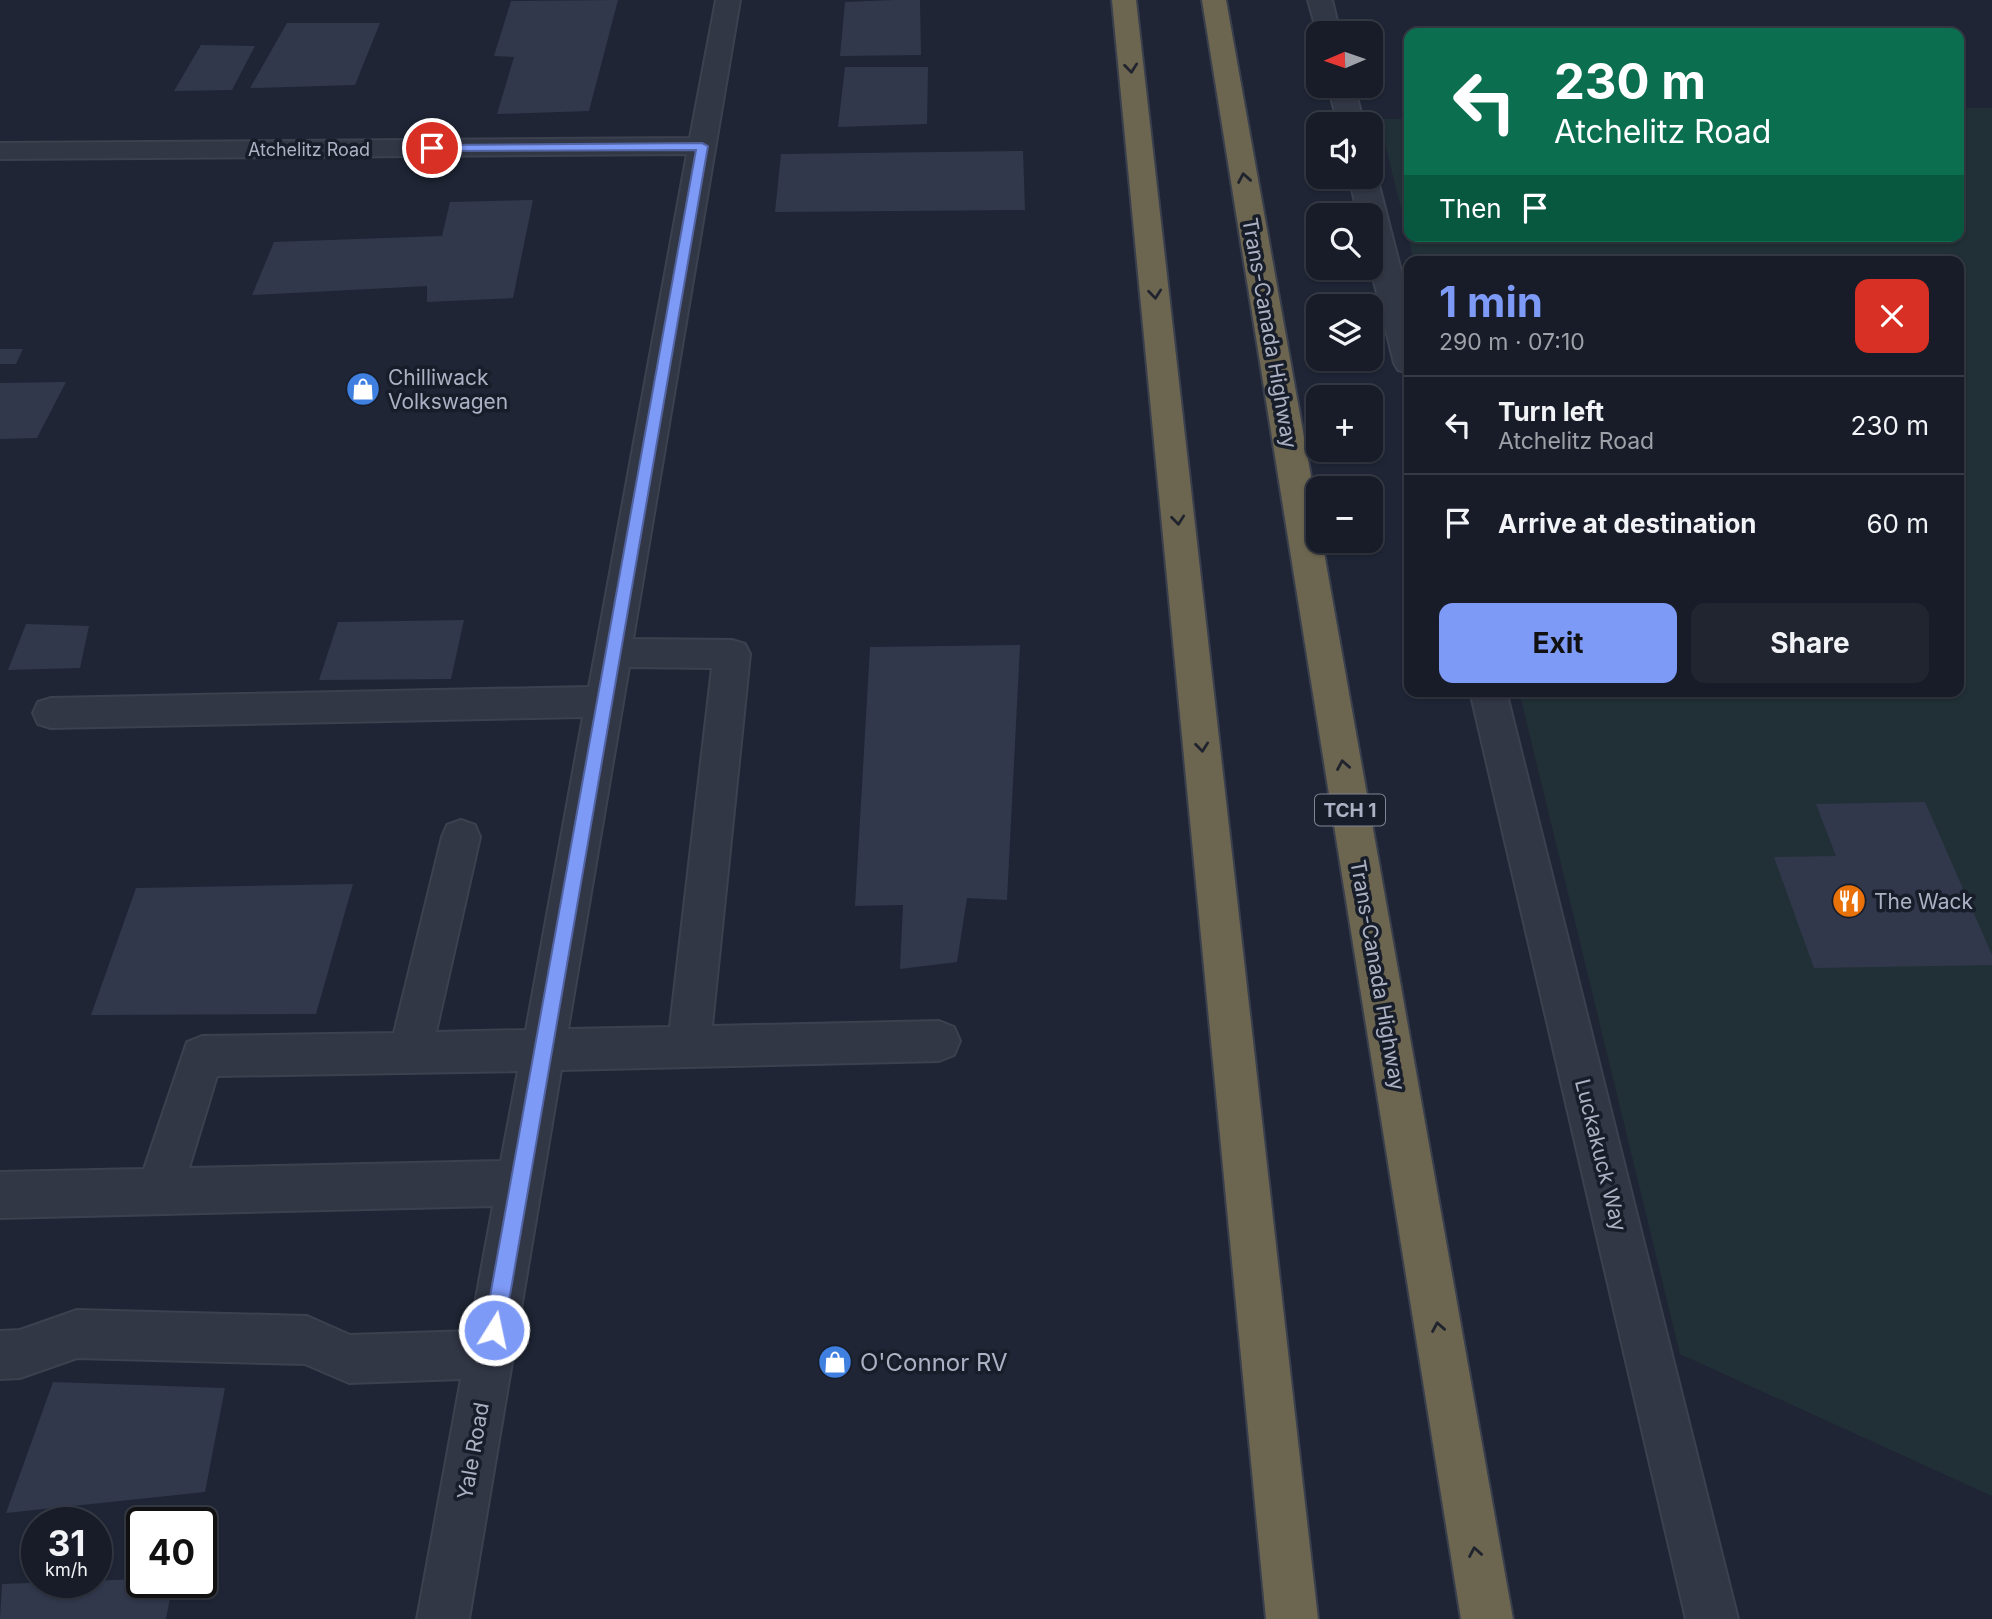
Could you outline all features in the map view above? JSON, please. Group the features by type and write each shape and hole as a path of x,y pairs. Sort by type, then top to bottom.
{"highway":[{"path":"1124,0 1292,1619"},
{"name":"Trans-Canada Highway","path":"1214,0 1487,1619"}],"street":[{"name":"Yale Road","path":"443,1619 729,0"},
{"path":"1320,0 1325,21"},
{"name":"Atchelitz Road","path":"0,151 702,146"},
{"path":"1366,189 1404,343"},
{"path":"613,653 732,654 689,1046"},
{"name":"Luckakuck Way","path":"1490,697 1712,1619"},
{"path":"51,713 605,702"},
{"path":"410,1053 461,837"},
{"path":"159,1192 202,1056 939,1041"},
{"path":"0,1195 520,1183"},
{"path":"0,1354 20,1354 77,1334 307,1340 349,1359 490,1354"}],"shaded area":[{"path":"1964,108 1992,108 1992,1496 1680,1354 1520,697 1964,697 1964,256 1413,256 1409,242 1964,242"},
{"path":"1383,119 1404,119 1404,220 1383,135"}],"building":[{"path":"618,0 589,111 497,114 514,57 494,56 511,1"},
{"path":"920,0 921,55 840,56 845,2"},
{"path":"287,23 380,23 355,85 250,88"},
{"path":"201,45 255,46 232,90 174,91"},
{"path":"845,67 928,67 927,124 838,127"},
{"path":"1023,151 1025,210 775,212 781,154"},
{"path":"533,200 513,298 427,302 427,286 252,295 274,242 442,236 450,202"},
{"path":"0,349 23,349 16,364 0,364"},
{"path":"66,382 37,438 0,439 0,383"},
{"path":"464,620 451,679 319,680 338,622"},
{"path":"26,624 89,626 80,668 8,670"},
{"path":"1020,645 1007,900 967,898 957,962 900,969 903,905 855,906 870,647"},
{"path":"1925,802 1992,955 1992,965 1814,968 1774,857 1836,856 1816,804"},
{"path":"353,884 316,1014 91,1015 136,888"},
{"path":"53,1382 225,1388 205,1492 63,1507 21,1507 21,1511 6,1513"},
{"path":"112,1580 126,1580 126,1598 170,1598 166,1619 0,1619 2,1584 21,1583 21,1598 112,1598"}],"place":[{"name":"Chilliwack Volkswagen","path":"363,389"},
{"name":"The Wack","path":"1849,901"},
{"name":"O'Connor RV","path":"835,1362"}],"route":[{"path":"432,148 702,146 494,1330"}]}
